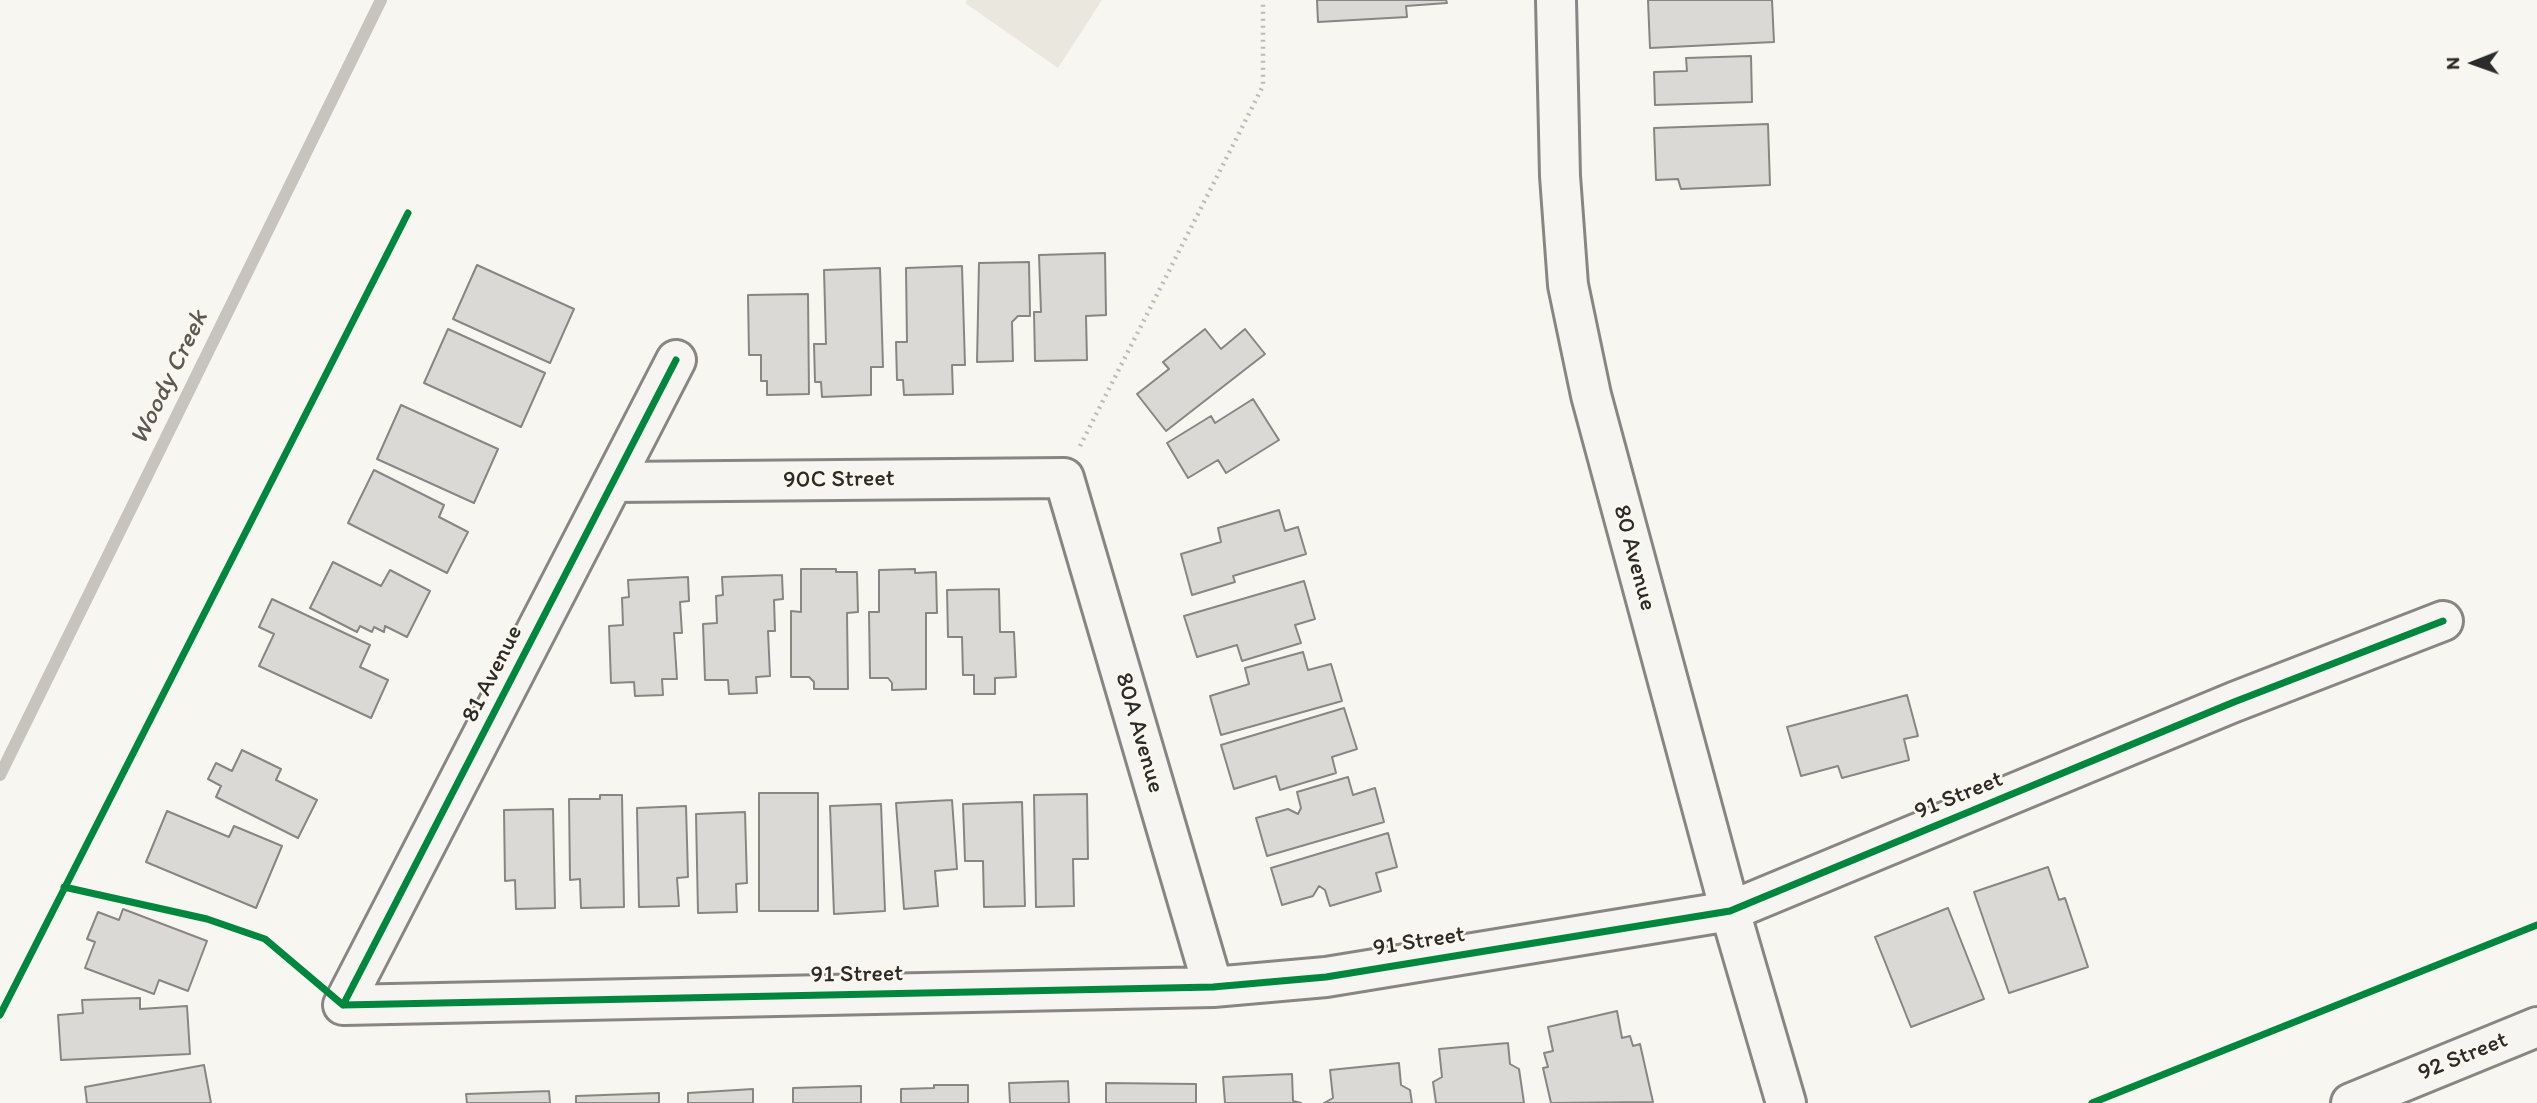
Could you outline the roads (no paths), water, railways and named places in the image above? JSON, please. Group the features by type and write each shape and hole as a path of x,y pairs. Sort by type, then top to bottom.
{"street":[{"name":"80 Avenue","path":"1556,0 1560,176 1568,285 1591,395 1730,911 1786,1103"},
{"name":"81 Avenue","path":"343,1005 676,360"},
{"name":"90C Street","path":"615,482 1064,478"},
{"name":"80A Avenue","path":"1064,478 1213,987"},
{"name":"91 Street","path":"343,1005 1213,987 1326,977 1730,911 2234,702 2443,621"},
{"name":"92 Street","path":"2351,1103 2537,1027"}],"waterway":[{"name":"Woody Creek","path":"0,775 381,0"}]}
